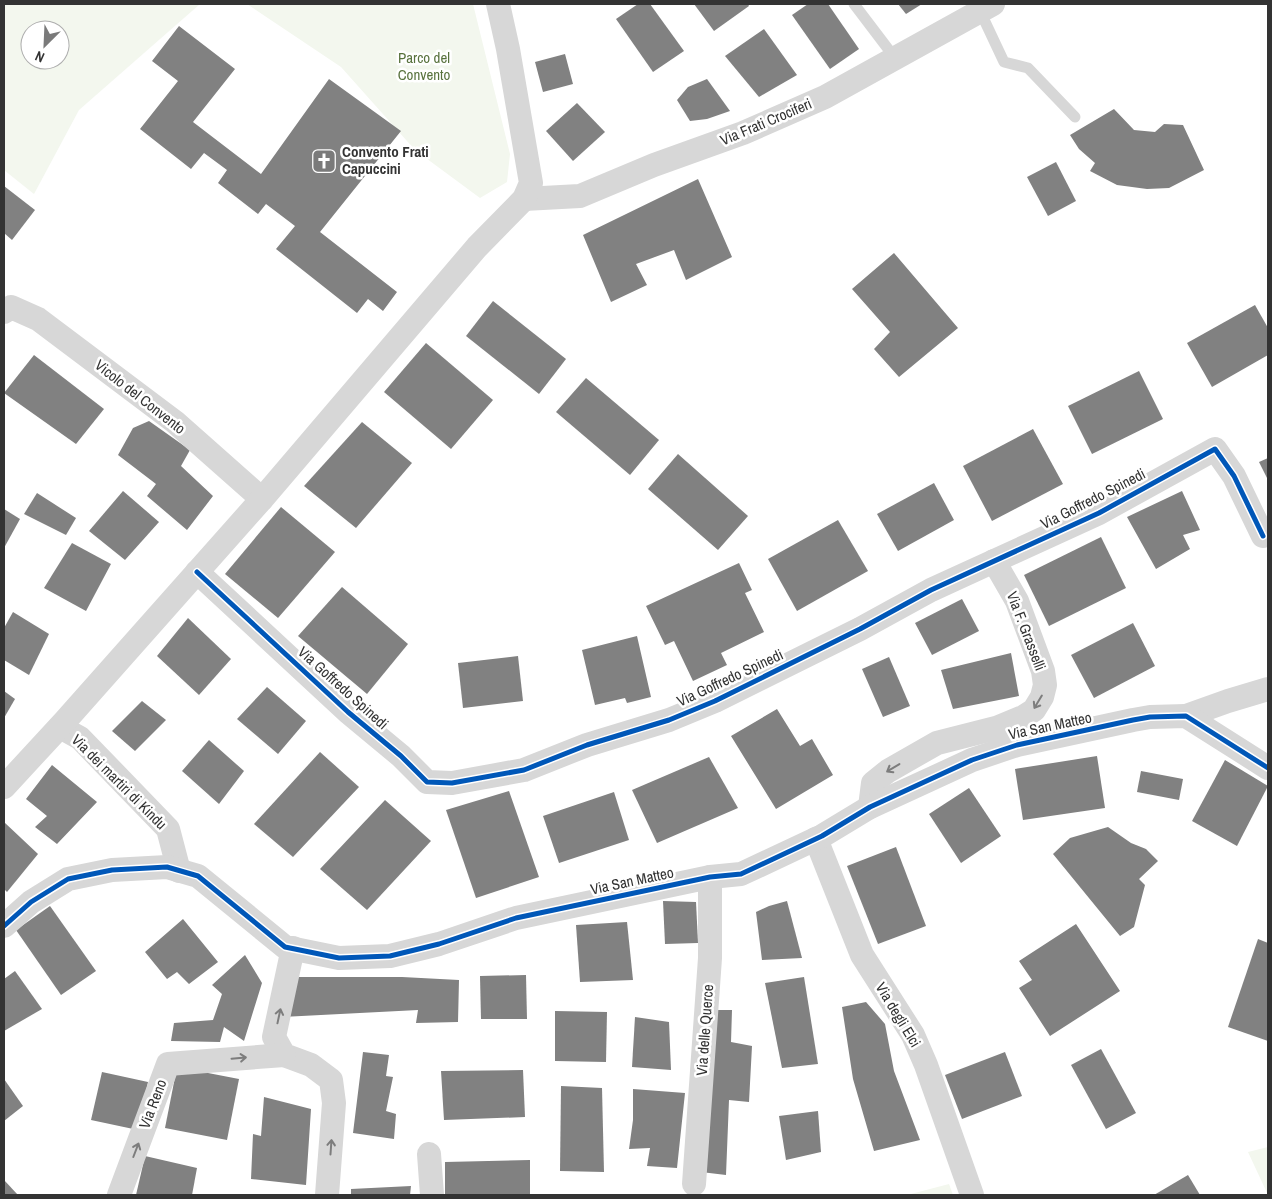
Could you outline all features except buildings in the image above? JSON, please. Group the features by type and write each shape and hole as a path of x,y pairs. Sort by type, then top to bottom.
{"street":[{"path":"4,787 63,724 262,499 477,248 524,199 531,183 508,49 498,4"},
{"name":"Via Frati Crociferi","path":"524,199 580,196 654,165 743,133 825,97 986,7"},
{"name":"Vicolo del Convento","path":"7,309 38,319 175,422 262,499"},
{"name":"Via Goffredo Spinedi","path":"197,572 348,712 401,756 427,782 452,783 524,770 587,745 669,720 715,701 860,630 931,590 1099,513 1215,449 1234,476 1263,536"},
{"name":"Via F. Grasselli","path":"870,807 873,783 888,771 937,743 996,728 1023,717 1034,710 1042,697 1045,685 1043,671 1017,601 994,561"},
{"name":"Via San Matteo","path":"4,926 30,902 68,879 112,870 168,867 198,876 285,947 339,958 390,956 439,944 516,918 710,877 741,874 816,839 870,807 972,760 1017,745 1133,720 1150,717 1186,716 1268,689"},
{"path":"1186,716 1268,768"},
{"name":"Via dei martiri di Kindu","path":"63,724 80,738 168,829 179,871"},
{"name":"Via degli Elci","path":"816,839 862,955 909,1029 926,1066 972,1195"},
{"name":"Via delle Querce","path":"694,1184 710,958 710,877"},
{"path":"293,948 274,1037 284,1054 310,1065 331,1080 334,1103 327,1195"},
{"name":"Via Reno","path":"119,1195 168,1064 284,1054"},
{"path":"429,1154 432,1195"}],"lane":[{"path":"854,4 896,58"},
{"path":"986,7 1004,62 1028,68 1075,117"}],"green space":[{"path":"4,4 200,4 79,110 34,194 4,170"},
{"name":"Parco del Convento","path":"247,4 473,4 510,154 507,182 480,198 415,150 341,67"},
{"path":"1268,1147 1268,1195 1248,1152"},
{"path":"949,1184 953,1195 907,1195"}],"cycle path":[{"path":"197,572 348,712 401,756 427,782 452,783 524,770 587,745 669,720 715,701 860,629 931,590 1099,513 1215,449 1234,476 1263,536"},
{"path":"4,926 31,902 68,879 112,870 167,867 198,876 285,947 339,958 390,956 439,944 516,918 710,877 741,874 822,836 870,807 972,760 1017,745 1133,720 1150,717 1186,716 1268,768"}],"place":[{"name":"Convento Frati Capuccini","path":"324,161"}]}
